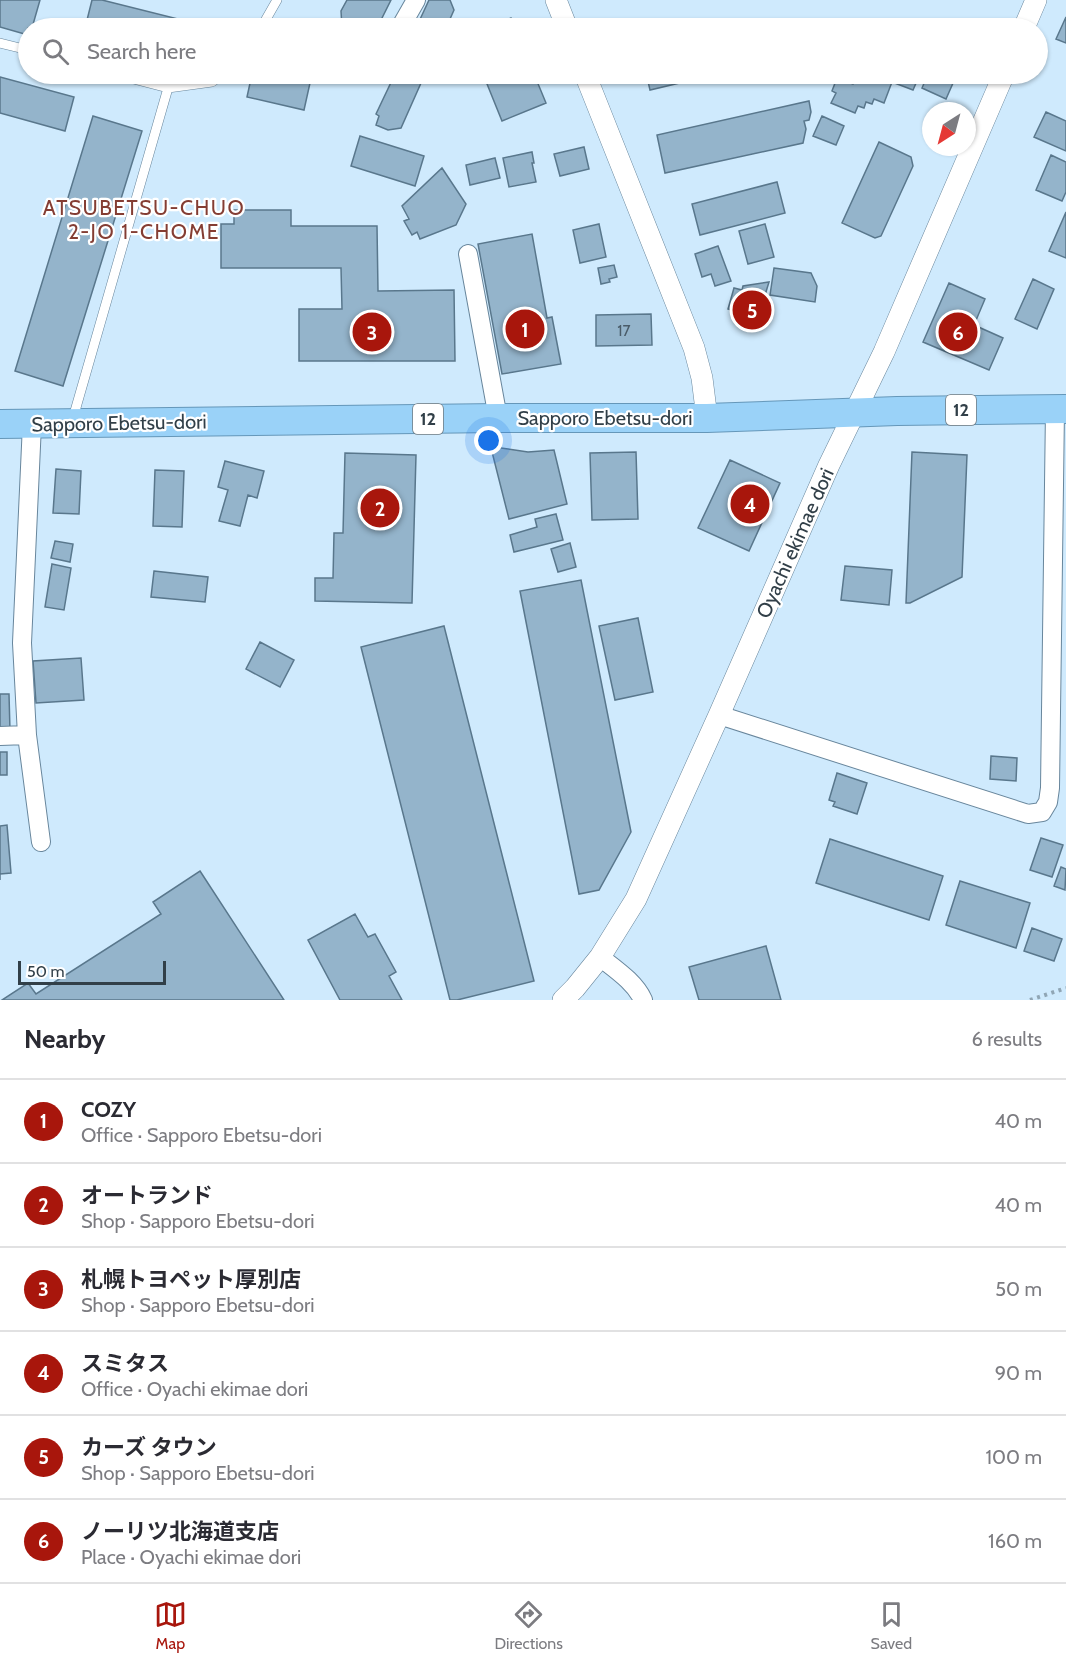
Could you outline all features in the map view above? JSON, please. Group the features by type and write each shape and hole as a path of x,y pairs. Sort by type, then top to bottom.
{"highway":[{"name":"Sapporo Ebetsu-dori","path":"0,424 707,418 855,412 1060,409"}],"street":[{"path":"406,18 416,0"},
{"path":"556,0 563,18"},
{"path":"1028,18 1036,0"},
{"path":"589,84 694,348 702,378 707,418"},
{"name":"Oyachi ekimae dori","path":"563,1000 600,957 636,899 829,465 884,352 1000,84"},
{"path":"468,254 498,418"},
{"path":"719,715 1028,814 1042,812 1048,802 1050,788 1060,409"},
{"path":"32,424 22,642 27,735 41,842"},
{"path":"0,736 27,735"},
{"path":"600,957 627,980 644,1000"}],"lane":[{"path":"267,18 277,0"},
{"path":"0,43 18,48"},
{"path":"153,84 168,88 197,84"},
{"path":"71,424 168,88"}],"path":[{"path":"1030,1000 1066,988"}],"building":[{"path":"0,0 40,0 35,18 18,18 18,32 0,27"},
{"path":"92,0 102,0 174,18 88,18"},
{"path":"347,0 391,0 382,18 341,18 341,11"},
{"path":"429,0 450,0 454,10 450,18 421,18"},
{"path":"1066,17 1066,43 1056,39"},
{"path":"0,77 18,82 18,84 74,97 65,131 0,113"},
{"path":"250,84 310,84 304,110 247,97"},
{"path":"390,84 421,84 401,128 388,130 376,125 379,116 376,114"},
{"path":"487,84 538,84 546,103 502,121"},
{"path":"649,84 675,84 650,90"},
{"path":"835,84 891,84 884,103 874,99 872,104 866,102 864,108 858,106 855,113 831,103 836,93 832,91"},
{"path":"897,84 916,84 913,90"},
{"path":"924,84 953,84 946,99 922,88"},
{"path":"809,101 811,112 809,120 804,121 806,129 803,143 665,173 657,135"},
{"path":"1046,112 1066,121 1066,151 1034,137"},
{"path":"93,116 142,131 63,386 15,371"},
{"path":"822,116 844,126 836,145 813,136"},
{"path":"360,136 424,156 415,186 351,166"},
{"path":"879,142 911,157 913,166 881,236 875,238 842,223"},
{"path":"584,147 589,169 560,176 554,154"},
{"path":"532,152 536,182 509,187 503,158"},
{"path":"1051,155 1066,162 1066,192 1062,201 1036,190"},
{"path":"495,158 500,178 470,185 466,165"},
{"path":"442,168 466,204 456,225 420,239 417,232 412,235 404,221 409,219 402,206"},
{"path":"777,182 785,213 700,235 692,204"},
{"path":"234,210 291,210 291,226 377,226 378,291 454,290 455,361 299,361 299,309 342,309 341,268 221,268 221,224 234,224"},
{"path":"1066,212 1066,258 1049,251"},
{"path":"599,224 606,257 580,263 573,230"},
{"path":"765,224 774,257 748,264 739,231"},
{"path":"532,234 547,318 552,317 561,364 502,374 478,244"},
{"path":"718,246 731,281 715,286 711,274 702,277 695,254"},
{"path":"614,265 617,277 601,284 598,268"},
{"path":"774,268 811,273 817,286 815,302 770,295"},
{"path":"1033,279 1054,289 1037,329 1015,319"},
{"path":"769,282 758,318 728,309 734,288 742,290 743,286"},
{"path":"949,283 985,299 974,325 1003,338 989,370 923,342"},
{"path":"651,314 652,345 596,346 596,315"},
{"path":"491,448 528,452 554,450 567,504 509,519"},
{"path":"636,452 638,519 592,520 590,453"},
{"path":"912,452 967,455 962,577 906,603"},
{"path":"345,453 416,455 412,603 315,601 315,578 333,578 334,533 343,533"},
{"path":"730,460 780,483 749,551 698,528"},
{"path":"225,461 264,471 257,498 248,495 240,526 219,521 228,490 218,487"},
{"path":"56,469 81,471 79,514 53,513"},
{"path":"155,470 184,471 182,527 153,526"},
{"path":"556,514 563,540 514,552 510,535 537,527 535,519"},
{"path":"55,541 73,544 70,562 51,558"},
{"path":"570,543 576,567 558,572 551,549"},
{"path":"52,564 71,568 64,610 45,607"},
{"path":"845,566 892,570 889,605 841,600"},
{"path":"154,571 208,577 205,602 151,597"},
{"path":"581,580 631,832 599,890 579,894 520,591"},
{"path":"638,618 653,692 615,700 599,626"},
{"path":"444,626 534,981 457,1000 450,1000 361,647"},
{"path":"260,642 294,660 280,687 246,669"},
{"path":"81,658 84,700 36,703 33,661"},
{"path":"0,694 9,694 10,731 0,731"},
{"path":"0,752 7,752 7,775 0,775"},
{"path":"991,756 1017,758 1016,781 990,779"},
{"path":"837,773 867,783 857,814 833,806 835,802 829,800"},
{"path":"7,825 11,873 0,874 0,826"},
{"path":"1041,838 1063,845 1052,877 1030,870"},
{"path":"830,839 943,876 929,920 816,883"},
{"path":"1061,867 1066,869 1065,890 1054,886"},
{"path":"200,871 284,1000 2,1000 28,983 36,994 161,914 153,902"},
{"path":"960,881 1030,903 1016,948 946,925"},
{"path":"355,914 368,937 375,934 396,972 389,976 402,1000 340,1000 308,940"},
{"path":"1032,928 1062,939 1054,961 1024,951"},
{"path":"766,946 781,1000 699,1000 689,967"}],"place":[{"name":"カーズ タウン","path":"752,310"},
{"name":"COZY","path":"525,329"},
{"name":"札幌トヨペット厚別店","path":"372,332"},
{"name":"ノーリツ北海道支店","path":"958,332"},
{"name":"スミタス","path":"750,504"},
{"name":"オートランド","path":"380,508"}],"district":[{"name":"ATSUBETSU-CHUO 2-JO 1-CHOME","path":"144,219"}]}
